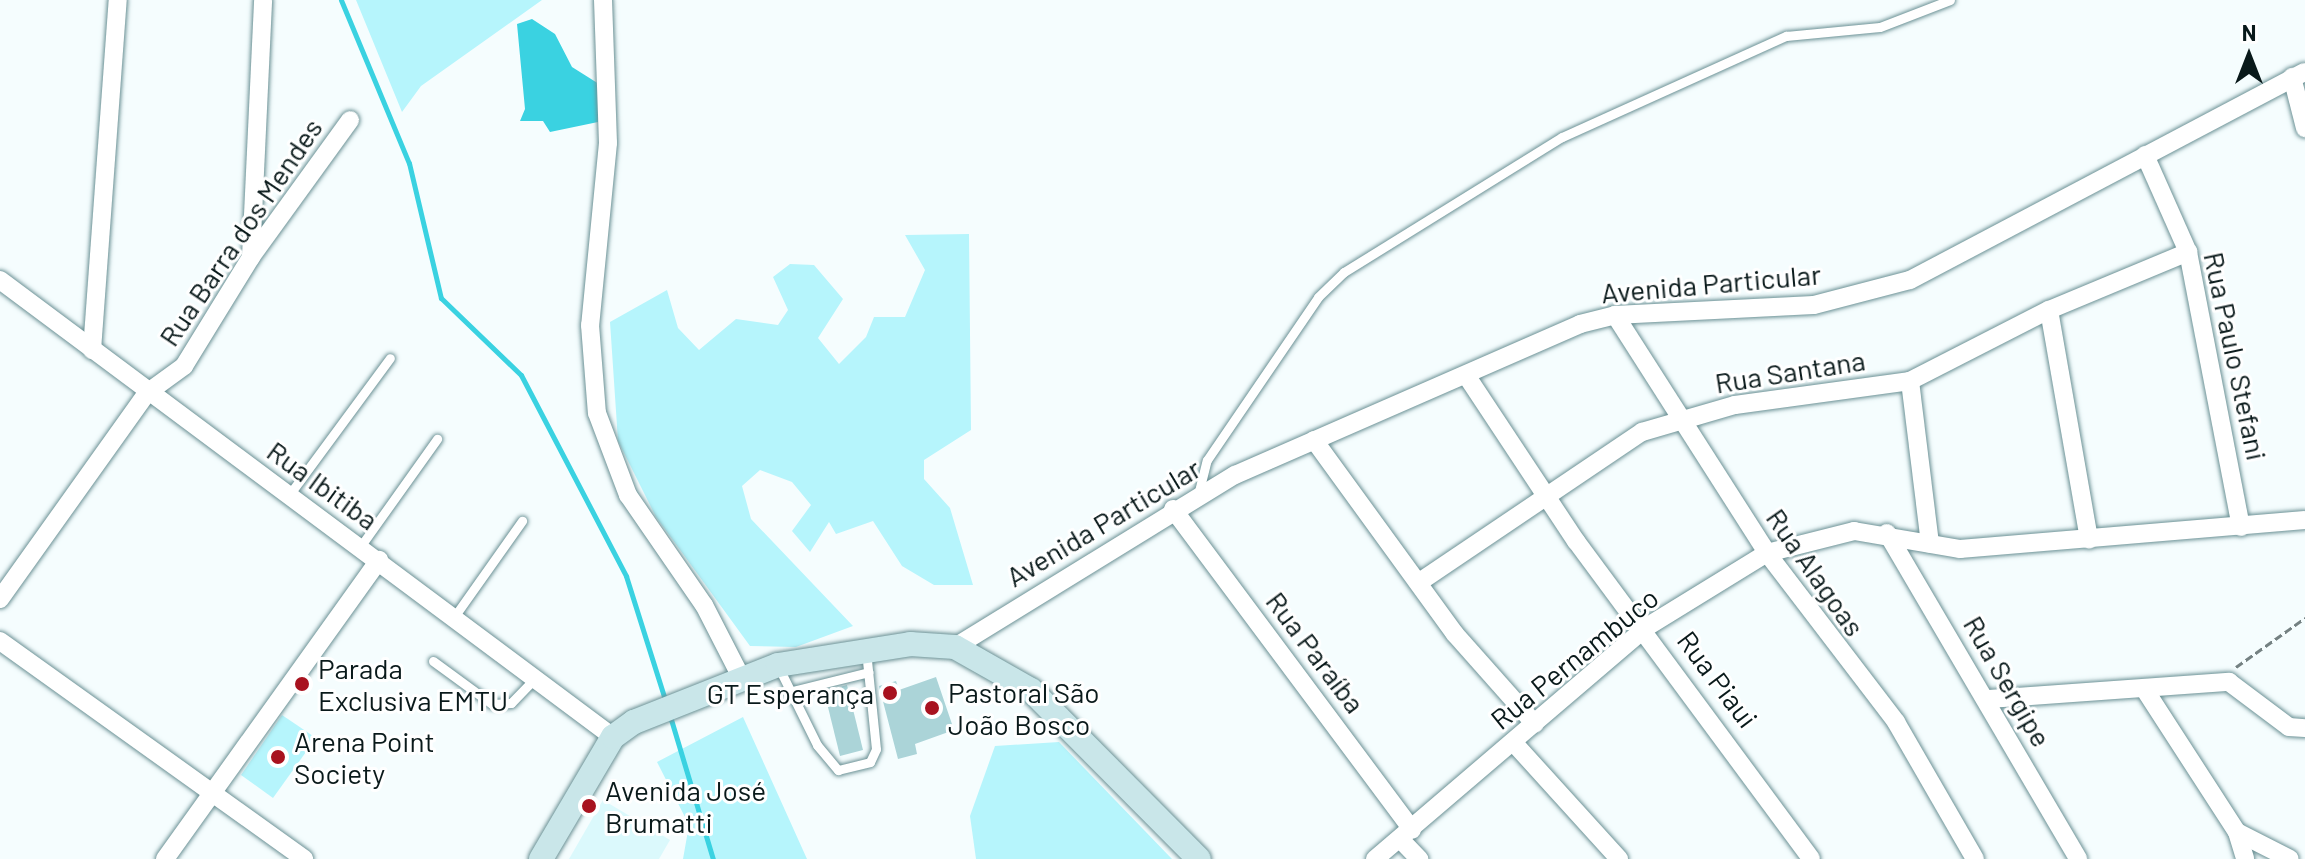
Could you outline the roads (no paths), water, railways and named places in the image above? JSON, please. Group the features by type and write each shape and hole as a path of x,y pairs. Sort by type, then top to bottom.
{"main road":[{"path":"541,859 613,737 741,677 778,665 866,646 955,647 1031,690 1199,859"}],"street":[{"path":"92,350 118,0"},
{"path":"251,257 263,0"},
{"path":"603,0 608,143 590,325 597,413 628,495 704,605 741,677"},
{"path":"2298,74 2305,128"},
{"name":"Avenida Particular","path":"955,647 1173,509 1314,440 1615,315 1851,298 1910,280 2298,74"},
{"name":"Rua Barra dos Mendes","path":"0,599 147,393 184,366 251,257 350,120"},
{"name":"Rua Paulo Stefani","path":"2145,155 2188,252 2241,527"},
{"name":"Rua Santana","path":"1421,581 1549,499 1608,452 1675,419 1910,381 2049,310 2188,252"},
{"name":"Rua Ibitiba","path":"0,280 147,393 379,560 613,737"},
{"path":"2049,310 2089,540"},
{"name":"Rua Alagoas","path":"1615,315 1675,419 1767,553 1896,722 1975,859"},
{"name":"Rua Piaui","path":"1468,378 1549,499 1811,859"},
{"path":"1910,381 1930,544"},
{"path":"1314,440 1421,581 1485,672 1535,724"},
{"name":"Rua Paraíba","path":"1173,509 1406,834 1419,859"},
{"name":"Rua Pernambuco","path":"1375,859 1645,628 1767,553 1830,533 1887,533 1960,549 2305,520"},
{"name":"Rua Sergipe","path":"1887,533 1989,699 2078,859"},
{"path":"165,859 379,560"},
{"path":"0,641 304,859"},
{"path":"1989,699 2147,693 2229,682 2297,727"},
{"path":"2147,693 2237,832 2245,859"},
{"path":"1513,742 1619,859"},
{"path":"2237,832 2290,859"}],"lane":[{"path":"1198,495 1207,460 1318,297 1344,272 1562,137 1786,36 1880,27 1950,0"},
{"path":"289,495 390,358"},
{"path":"360,547 437,439"},
{"path":"454,617 522,521"},
{"path":"778,665 788,692 838,770 870,762 876,749 866,646"},
{"path":"433,661 492,704 511,703 535,678"},
{"path":"788,692 869,672"}],"water":[{"path":"532,19 555,34 572,67 599,84 598,122 550,132 543,121 520,121 525,109 517,24"}],"waterway":[{"path":"341,0 409,163 441,298 521,375 626,576 666,703"},
{"path":"670,716 713,859"}],"place":[{"name":"Parada Exclusiva EMTU","path":"302,684"},
{"name":"GT Esperança","path":"890,693"},
{"name":"Pastoral São João Bosco","path":"932,708"},
{"name":"Arena Point Society","path":"278,757"},
{"name":"Avenida José Brumatti","path":"589,806"}]}
